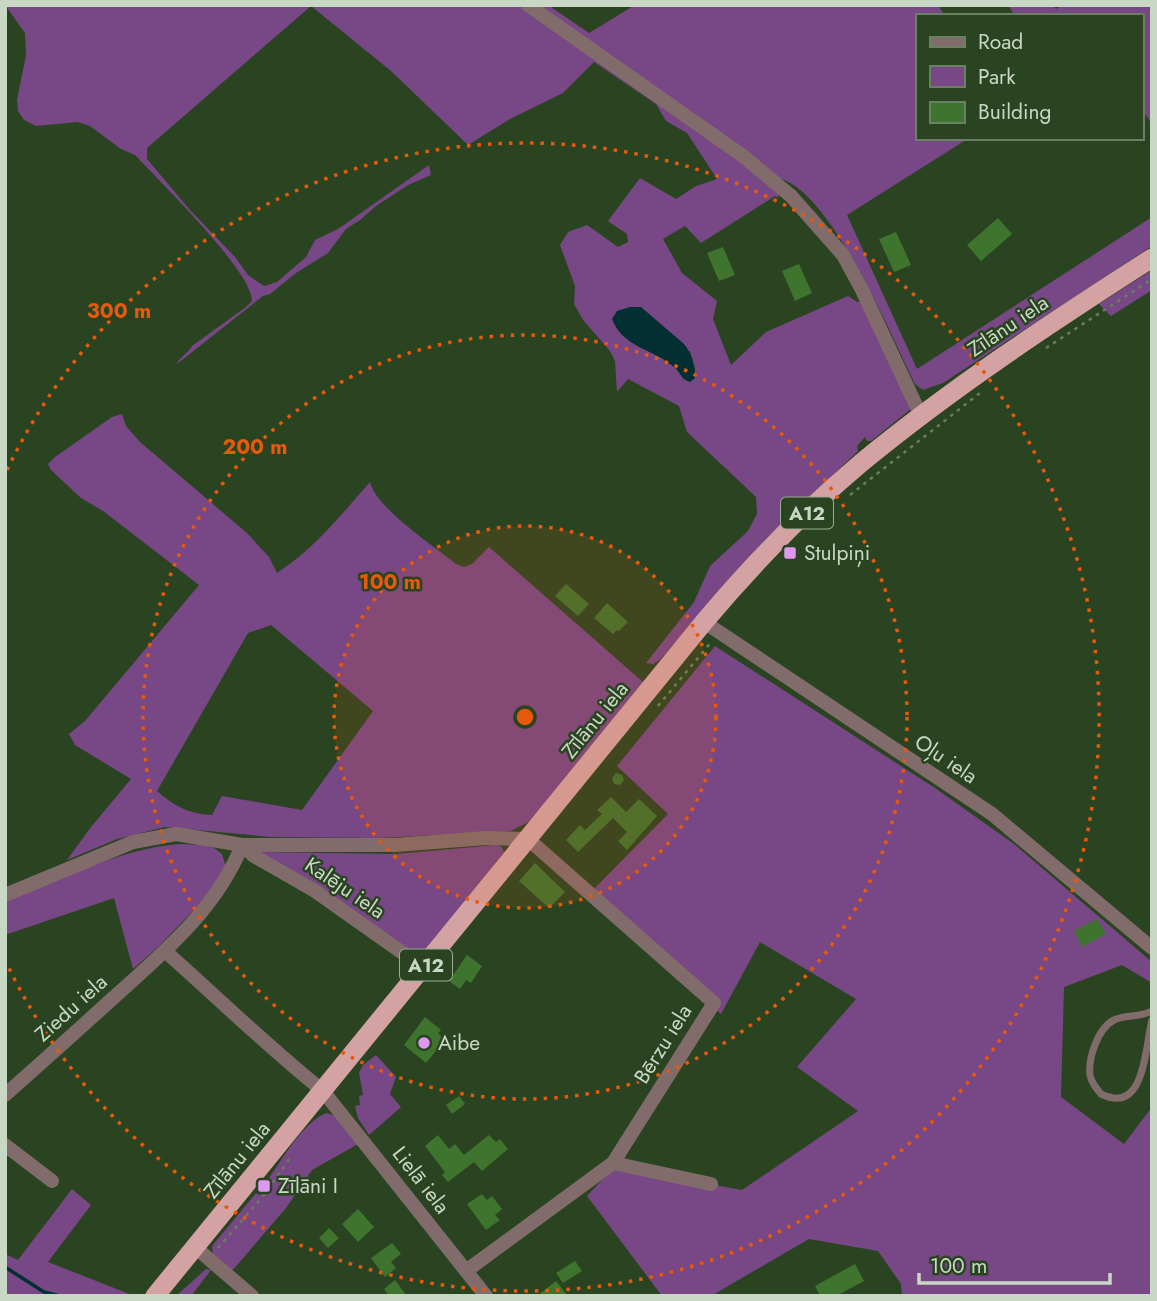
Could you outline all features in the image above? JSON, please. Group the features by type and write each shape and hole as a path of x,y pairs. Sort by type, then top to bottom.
{"highway":[{"name":"Zīlānu iela","path":"155,1296 202,1253 323,1091 528,839 712,627 766,552 820,499 921,416 981,371 1152,258"}],"street":[{"path":"528,5 743,156 792,196 843,255 862,289 921,416"},
{"name":"Oļu iela","path":"712,627 992,814 1152,948"},
{"path":"5,895 133,842 176,834 242,845 395,845 486,838 528,839"},
{"name":"Bērzu iela","path":"466,1270 613,1163 714,1003 528,839"},
{"name":"Ziedu iela","path":"5,1096 165,951 221,887 233,868 242,845"},
{"name":"Kalēju iela","path":"242,845 254,856 314,891 424,968"},
{"path":"165,951 257,1037 323,1091"},
{"name":"Lielā iela","path":"323,1091 486,1296"},
{"path":"5,1145 52,1181"},
{"path":"613,1163 711,1184"},
{"path":"202,1253 252,1296"}],"lane":[{"path":"1152,1011 1144,1015 1116,1019 1102,1032 1090,1066 1090,1077 1101,1094 1117,1098 1127,1095 1136,1087 1142,1077 1152,1020"}],"path":[{"path":"1047,347 1152,279"},
{"path":"842,502 990,386"},
{"path":"651,714 712,627"},
{"path":"202,1253 264,1195 292,1154"}],"green space":[{"path":"5,5 522,5 738,159 779,193 778,198 775,196 701,243 685,226 663,239 682,273 717,301 713,319 731,365 766,332 848,296 857,302 863,301 912,408 871,441 867,441 865,437 857,446 858,451 761,544 660,660 653,664 646,663 694,602 710,566 748,531 757,514 756,497 687,432 679,406 628,379 617,392 615,361 574,304 575,286 560,245 568,232 587,225 618,247 628,242 627,234 608,221 640,178 676,199 696,186 717,179 687,133 666,121 656,104 594,62 563,93 510,119 468,145 391,71 311,6 147,148 147,159 248,275 264,286 277,282 306,257 315,240 338,229 429,165 431,175 408,185 376,206 346,229 328,253 296,273 270,294 263,296 177,364 192,346 252,301 248,287 221,248 135,155 121,149 90,126 78,122 36,126 24,120 18,111 17,100 26,55 25,33","holes":["690,351 695,378 684,380 675,367 663,360"]},
{"path":"537,5 548,5 589,33 635,5 938,5 944,14 916,14 916,140 966,140 847,215 917,369 1152,217 1152,246 943,383 923,390 915,384 875,301 838,236 818,208 798,188 778,178"},
{"path":"1008,5 1052,5 1056,9 1062,5 1148,5 1152,11 1152,124 1143,111 1143,14 1014,14"},
{"path":"1152,270 1152,290 1111,316 1099,304"},
{"path":"122,414 126,426 140,442 247,533 269,557 277,573 315,542 370,482 394,515 456,564 464,567 472,564 489,547 643,682 538,813 511,831 378,838 271,837 165,827 117,839 67,860 131,779 75,745 69,734 85,721 199,585 103,511 81,498 51,470 48,464 55,457 112,417","holes":["271,625 373,711 302,810 222,796 212,815 196,813 182,808 157,791 248,633"]},
{"path":"715,646 935,788 1014,844 1152,962 1152,983 1122,965 1064,987 1061,1097 1124,1144 1152,1107 1152,1296 902,1296 901,1284 878,1251 809,1239 711,1296 662,1296 587,1196 614,1167 742,1190 858,1111 797,1067 856,999 760,942 721,1014 585,898 668,814 617,766"},
{"path":"179,844 214,848 222,854 226,867 220,883 133,969 114,898 5,935 5,901 132,852"},
{"path":"501,846 504,852 422,957 417,957 259,852 397,854"},
{"path":"376,1055 396,1077 390,1094 401,1107 369,1135 358,1118 355,1106 360,1105 359,1096 363,1095 359,1073 363,1065"},
{"path":"326,1113 337,1116 358,1144 312,1170 286,1208 232,1271 213,1255 212,1246 256,1193 259,1195 271,1181 269,1178 302,1133"},
{"path":"72,1189 91,1205 48,1262 132,1295 5,1296 5,1254 18,1260"},
{"path":"206,1269 211,1270 191,1296 176,1296"}],"water":[{"path":"641,307 684,344 692,360 695,378 687,381 666,361 631,342 617,329 612,319 617,311"}],"building":[{"path":"998,218 1012,234 981,261 967,245"},
{"path":"896,232 911,265 894,272 879,239"},
{"path":"723,247 735,275 719,281 707,253"},
{"path":"799,264 812,293 795,301 782,271"},
{"path":"566,584 589,604 578,616 555,596"},
{"path":"607,603 628,622 613,634 594,618"},
{"path":"616,773 622,775 624,780 620,785 614,784 612,778"},
{"path":"611,797 626,812 639,799 657,816 627,850 618,841 627,832 613,818 578,852 566,840 580,825 585,830 602,814 597,810"},
{"path":"535,863 565,892 549,908 519,881"},
{"path":"1097,919 1106,934 1082,947 1074,931"},
{"path":"467,955 482,966 471,983 466,980 460,989 449,981"},
{"name":"Aibe","path":"425,1017 441,1030 438,1033 445,1040 426,1063 404,1045"},
{"path":"459,1096 465,1104 452,1114 446,1105"},
{"path":"438,1135 449,1149 455,1144 464,1155 489,1135 496,1142 500,1139 508,1149 482,1171 474,1162 448,1182 442,1175 445,1172 425,1146"},
{"path":"482,1194 487,1200 492,1196 502,1209 495,1215 500,1220 486,1230 467,1204"},
{"path":"358,1209 374,1227 358,1242 342,1224"},
{"path":"329,1228 339,1238 328,1248 319,1238"},
{"path":"392,1243 401,1254 391,1262 396,1268 385,1277 371,1258"},
{"path":"575,1261 582,1271 563,1283 556,1273"},
{"path":"855,1264 864,1281 836,1296 820,1296 815,1286"},
{"path":"395,1280 407,1296 389,1296 384,1289"},
{"path":"556,1281 568,1296 537,1296"}],"waterway":[{"path":"5,1267 44,1292 60,1296"}],"place":[{"name":"Stulpiņi","path":"790,553"},
{"name":"Aibe","path":"424,1043"},
{"name":"Zīlāni I","path":"264,1186"}]}
